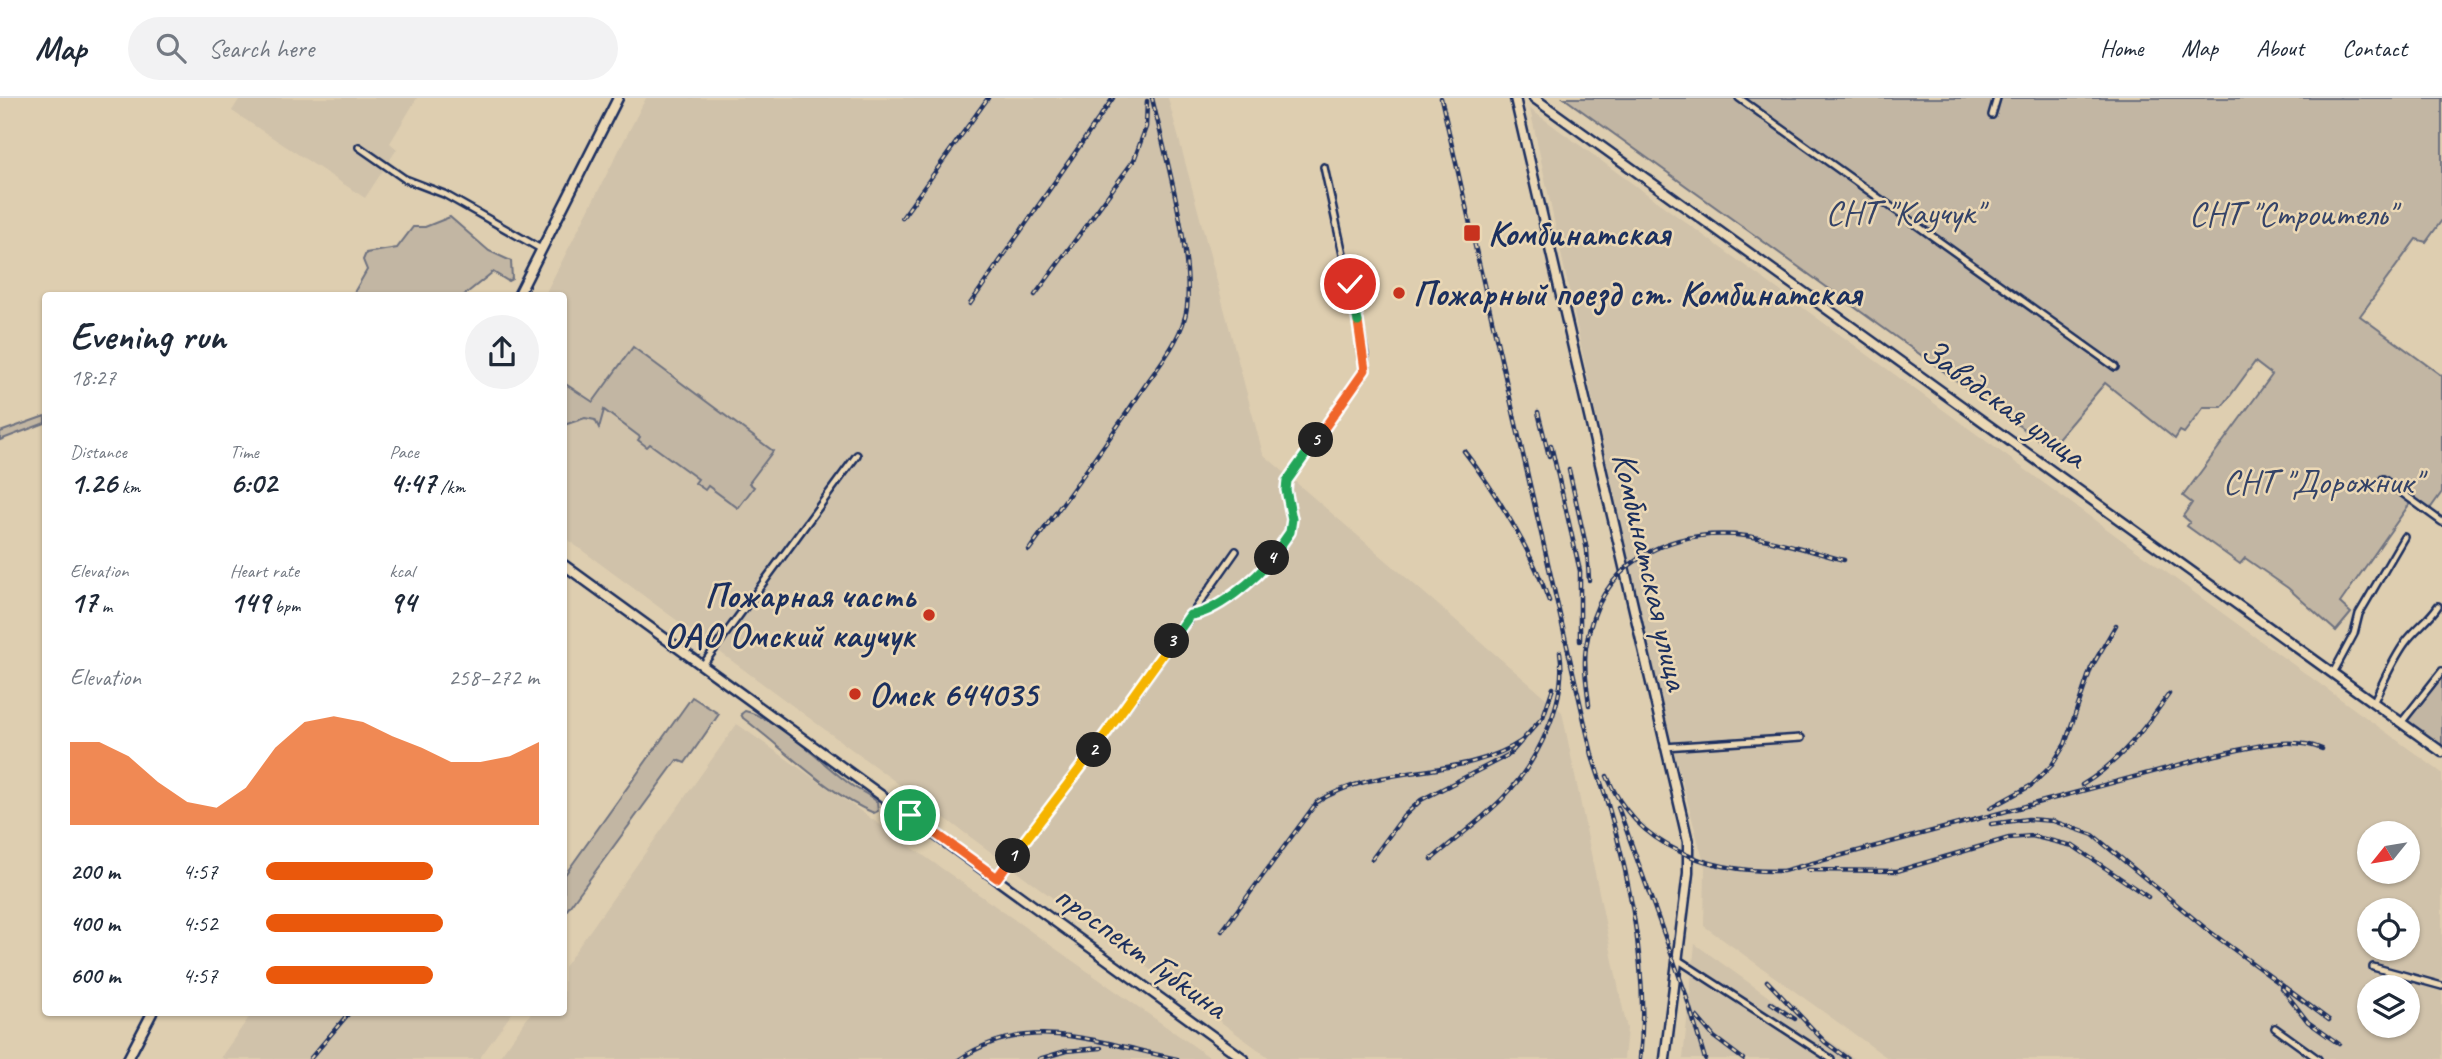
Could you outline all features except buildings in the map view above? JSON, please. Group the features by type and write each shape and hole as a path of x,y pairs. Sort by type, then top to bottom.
{"main road":[{"path":"520,292 618,98"},
{"name":"Комбинатская улица","path":"1516,98 1689,849 1665,1059"},
{"name":"Заводская улица","path":"1534,98 2442,752"},
{"name":"проспект Губкина","path":"567,567 1244,1059"},
{"path":"128,1059 150,1016"}],"street":[{"path":"1739,98 2115,367"},
{"path":"1992,116 1997,98"},
{"path":"359,147 405,178 444,194 541,249"},
{"path":"1190,615 1202,612 1249,583 1279,549 1290,532 1292,519 1286,490 1287,481 1365,370 1366,355 1324,166"},
{"path":"702,666 857,455"},
{"path":"2383,479 2442,522"},
{"path":"2333,673 2354,634 2359,614 2404,537"},
{"path":"997,878 1133,698 1236,551"},
{"path":"2373,703 2403,645 2438,606"},
{"path":"2401,723 2442,671"},
{"path":"1664,747 1801,738"},
{"path":"1677,959 1831,1059"},
{"path":"2373,967 2442,986"},
{"path":"2275,1028 2318,1059"}],"shaded area":[{"path":"240,98 417,98 390,143 397,149 365,198 232,111"},
{"path":"646,98 1168,98 1263,454 1562,712 1627,1029 1624,1059 1271,1059 567,539 567,292 546,292"},
{"path":"1530,109 2442,773 2442,1059 1889,1059 1704,926 1705,867 1645,643"},
{"path":"737,724 1212,1059 498,1059 529,1016 567,1016 567,963"},
{"path":"1695,944 1855,1059 1683,1059"},
{"path":"250,1016 510,1016 479,1059 221,1057"}],"green space":[{"path":"1564,98 2442,98 2442,220 2426,242 2416,239 2360,316 2442,376 2442,492 2429,510 2413,499 2340,603 2351,613 2336,631 2288,588 2245,558 2240,564 2187,526 2190,522 2183,516 2192,503 2183,496 2272,375 2255,362 2222,407 2204,407 2184,433 2180,431 2175,439 2105,383 2050,448"},
{"path":"450,217 489,251 511,261 512,279 508,281 493,272 468,292 354,292 367,270 363,260 366,253 397,248 413,227 425,227"},
{"path":"633,347 773,451 749,483 754,487 738,508 708,486 705,490 695,483 698,479 650,444 647,447 638,440 640,437 604,410 599,428 595,420 585,418 567,424 567,385 593,402"},
{"path":"42,417 42,424 0,440 0,432"},
{"path":"2442,674 2442,747 2406,721"},
{"path":"692,697 719,714 685,763 677,760 567,910 567,872"},
{"path":"745,711 787,733 842,778 877,802 878,811 874,813 857,805 823,783 743,718 741,714"}],"railway":[{"path":"902,218 988,98"},
{"path":"970,304 1113,98"},
{"path":"1029,550 1163,361 1185,318 1188,285 1182,232 1152,98"},
{"path":"1441,98 1593,759 1625,868 1638,946 1641,984 1640,1059"},
{"path":"1035,295 1134,160 1146,127 1147,101"},
{"path":"1538,412 1549,456"},
{"path":"1551,445 1580,571 1580,641"},
{"path":"1464,451 1512,523 1549,601"},
{"path":"1569,470 1587,550 1589,580"},
{"path":"1589,705 1585,654 1593,618 1605,593 1621,573 1641,557 1664,545 1689,538 1717,535 1758,538 1844,560"},
{"path":"1990,808 2032,785 2052,765 2065,744 2091,668 2116,625"},
{"path":"1432,859 1494,807 1527,768 1547,731 1554,711 1559,691 1560,652"},
{"path":"1372,859 1403,817 1421,800 1510,754 1543,717 1553,688"},
{"path":"2082,785 2119,756 2169,694"},
{"path":"1222,931 1317,802 1368,781 1474,761 1499,753 1523,740"},
{"path":"1607,776 1620,801 1637,822 1656,838 1679,851 1703,861 1729,867 1783,871 2216,755 2283,743 2297,743 2322,749"},
{"path":"1618,807 1685,992 1705,1059"},
{"path":"1991,824 2028,819 2053,821 2093,835 2205,928 2329,1020"},
{"path":"1808,870 1897,871 2009,838 2032,836 2073,846 2148,897"},
{"path":"1767,981 1825,1042 1848,1059"},
{"path":"2282,988 2308,1022 2339,1044"},
{"path":"1771,1003 1795,1019"},
{"path":"310,1059 346,1016"},
{"path":"1697,1017 1714,1037 1743,1059"},
{"path":"960,1059 986,1045 1012,1037 1039,1034 1094,1040 1177,1059"},
{"path":"1039,1059 1066,1051 1101,1048"}],"place":[{"name":"Комбинатская","path":"1472,233"},
{"name":"Пожарный поезд ст. Комбинатская","path":"1399,293"},
{"name":"Пожарная часть ОАО Омский каучук","path":"929,615"},
{"name":"Омск 644035","path":"855,694"}],"route":[{"path":"910,815 997,878 1133,698 1190,615 1202,612 1231,596 1269,564 1290,532 1292,519 1286,490 1287,481 1365,370 1366,355 1350,284"}],"park label":[{"name":"СНТ \"Каучук\"","path":"1904,212"},
{"name":"СНТ \"Строитель\"","path":"2292,213"},
{"name":"СНТ \"Дорожник\"","path":"2322,481"}]}
